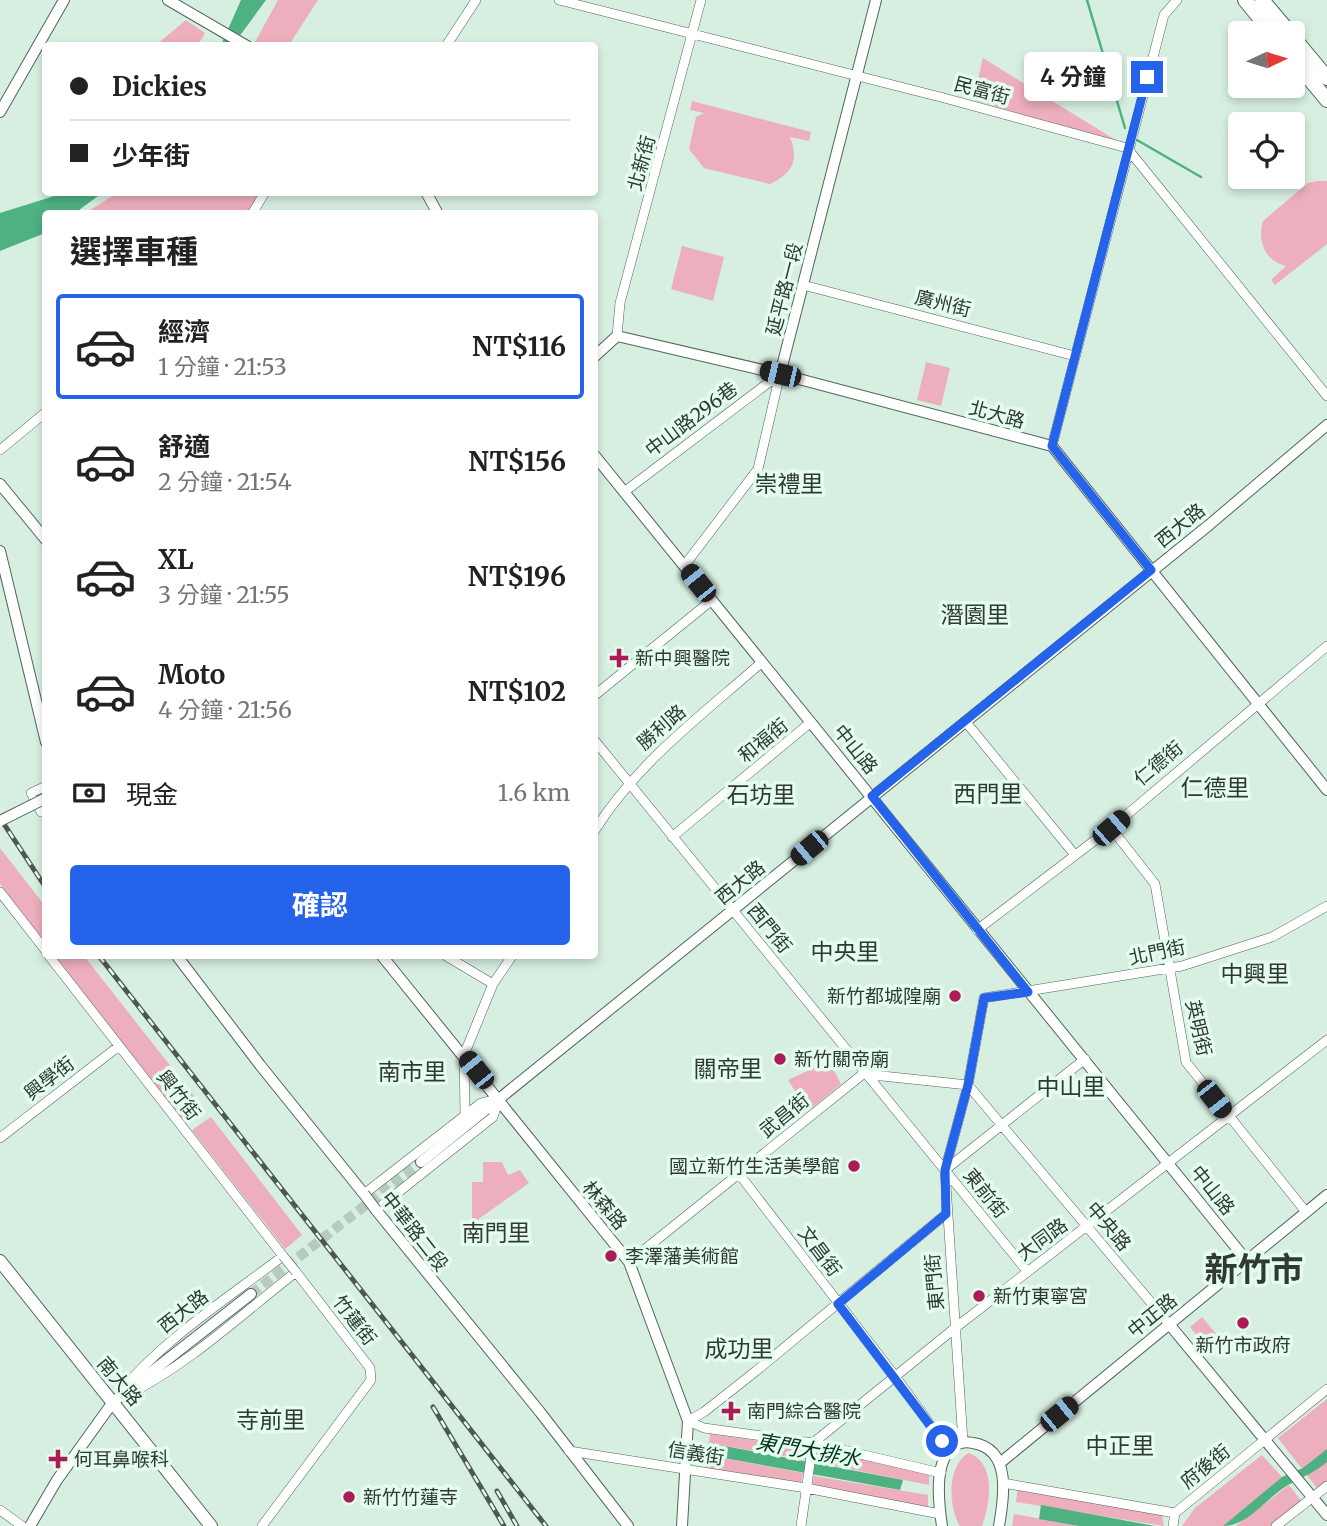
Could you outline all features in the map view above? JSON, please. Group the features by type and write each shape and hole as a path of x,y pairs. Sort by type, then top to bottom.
{"main road":[{"path":"1245,0 1262,21"},
{"path":"1262,0 1280,21"},
{"path":"1306,55 1324,79 1327,100"},
{"path":"1306,67 1324,79"},
{"name":"南大路","path":"0,1261 211,1526"}],"street":[{"path":"0,112 64,0"},
{"path":"168,0 240,42"},
{"path":"449,42 476,0"},
{"name":"民富街","path":"559,0 857,75 1127,149"},
{"name":"北新街","path":"617,336 621,303 701,0"},
{"name":"延平路一段","path":"684,566 758,469 876,0"},
{"path":"1177,0 1164,15 1127,149 1052,446 1327,790"},
{"path":"1127,149 1327,396"},
{"name":"廣州街","path":"803,285 1075,356"},
{"path":"598,353 617,336"},
{"name":"北大路","path":"617,336 780,374 1052,446"},
{"name":"中山路296巷","path":"624,492 780,374"},
{"path":"0,450 42,415"},
{"name":"西大路","path":"421,1162 1327,425"},
{"name":"中山路","path":"598,460 1247,1261"},
{"path":"1,486 42,535"},
{"path":"0,551 42,725"},
{"path":"598,693 712,600"},
{"name":"仁德街","path":"977,930 1111,828 1327,646"},
{"name":"勝利路","path":"598,826 642,766 762,662"},
{"path":"965,721 1075,855"},
{"name":"和福街","path":"672,837 811,722"},
{"name":"西門街","path":"598,745 863,1073"},
{"path":"42,788 31,793 42,811"},
{"path":"0,821 42,800"},
{"name":"英明街","path":"1111,828 1155,884 1186,1062 1306,1212"},
{"path":"0,892 42,946"},
{"name":"北門街","path":"984,998 1168,969 1272,937 1327,906"},
{"name":"興竹街","path":"51,959 296,1272"},
{"name":"中華路二段","path":"179,959 260,1065 628,1526"},
{"name":"林森路","path":"384,959 629,1262 688,1422 682,1526"},
{"path":"451,959 493,984"},
{"path":"465,1115 464,1055 493,984 510,959"},
{"name":"東門街","path":"962,1442 945,1170 968,1085 984,998"},
{"name":"大同路","path":"813,1443 955,1328 1327,1040"},
{"name":"興學街","path":"0,1138 119,1046"},
{"path":"945,1170 1085,1059"},
{"path":"863,1073 968,1085"},
{"name":"東前街","path":"863,1073 1027,1272"},
{"name":"武昌街","path":"629,1262 863,1073"},
{"name":"中央路","path":"968,1085 1313,1498"},
{"name":"西大路","path":"364,1194 481,1103 499,1099"},
{"name":"西大路","path":"376,1210 493,1117 499,1099"},
{"name":"文昌街","path":"739,1174 895,1376 949,1451"},
{"name":"中正路","path":"1000,1463 1327,1195"},
{"path":"688,1422 838,1304 946,1214"},
{"name":"西大路","path":"30,1526 64,1470 138,1371 283,1256"},
{"name":"西大路","path":"113,1402 148,1384 296,1272"},
{"name":"竹蓮街","path":"262,1526 371,1380 370,1368 296,1272"},
{"name":"西大路","path":"113,1402 251,1294"},
{"name":"府後街","path":"1003,1483 1175,1513 1327,1390"},
{"path":"688,1422 704,1428 813,1443 941,1473"},
{"path":"941,1520 941,1473 949,1451 962,1442 988,1448 1000,1463 1003,1483 999,1526"},
{"path":"801,1526 813,1443"},
{"name":"信義街","path":"569,1451 806,1488 941,1520"},
{"path":"1276,1526 1327,1486"},
{"path":"1313,1498 1327,1515"},
{"path":"0,1510 22,1526"},
{"path":"1173,1526 1175,1513"}],"shaded area":[{"path":"241,0 266,0 235,42 222,42"},
{"path":"278,0 318,0 291,42 255,42"},
{"path":"186,20 205,33 200,42 160,42"},
{"path":"983,58 1122,144 973,100"},
{"path":"692,101 811,132 809,141 790,137 794,152 792,165 784,175 770,184 704,168 689,149 696,117 704,113 690,110"},
{"path":"1327,181 1327,244 1275,285 1271,280 1286,266 1273,260 1264,249 1261,236 1263,221 1301,189 1305,189 1308,183"},
{"path":"54,196 98,196 79,210 42,210 42,234 0,251 0,213"},
{"path":"112,196 262,196 253,210 90,210"},
{"path":"682,246 724,257 713,301 671,289"},
{"path":"926,362 950,368 941,406 917,400"},
{"path":"0,848 42,902 42,939 0,884"},
{"path":"57,959 86,959 205,1110 186,1124"},
{"path":"829,1061 841,1084 808,1111 788,1080"},
{"path":"211,1117 302,1235 285,1249 192,1130"},
{"path":"483,1162 502,1162 508,1175 520,1170 529,1183 476,1221 472,1218 472,1182 483,1182"},
{"path":"1202,1317 1223,1342 1210,1352 1190,1327"},
{"path":"1327,1399 1327,1486 1320,1492 1278,1438"},
{"path":"710,1434 808,1448 806,1460 709,1443"},
{"path":"709,1443 903,1480 900,1490 707,1455"},
{"path":"817,1447 929,1472 929,1485 815,1462"},
{"path":"1327,1449 1327,1462 1322,1466 1280,1490 1241,1521 1223,1526 1282,1477 1303,1468"},
{"path":"969,1453 978,1458 988,1475 989,1496 982,1526 960,1526 953,1508 953,1476 957,1466"},
{"path":"707,1455 803,1473 801,1484 705,1468"},
{"path":"1262,1455 1282,1477 1223,1526 1182,1526 1195,1508"},
{"path":"814,1476 928,1495 928,1510 812,1487"},
{"path":"1289,1485 1302,1502 1271,1526 1236,1526"},
{"path":"1018,1487 1162,1515 1164,1526 1016,1502"},
{"path":"1041,1505 1155,1526 1079,1526 1039,1519"},
{"path":"1014,1514 1079,1526 1012,1526"}],"waterway":[{"path":"1087,0 1125,128"},
{"path":"1137,140 1201,177"}],"tunnel":[{"path":"251,1294 421,1162"}],"railway":[{"path":"0,818 42,882"},
{"path":"101,959 546,1526"},
{"path":"433,1407 504,1526"},
{"path":"497,1491 517,1526"}],"place":[{"name":"新中興醫院","path":"619,658"},
{"name":"新竹都城隍廟","path":"955,996"},
{"name":"新竹關帝廟","path":"780,1059"},
{"name":"國立新竹生活美學館","path":"854,1166"},
{"name":"李澤藩美術館","path":"611,1256"},
{"name":"新竹東寧宮","path":"979,1296"},
{"name":"新竹市政府","path":"1243,1323"},
{"name":"南門綜合醫院","path":"731,1411"},
{"name":"何耳鼻喉科","path":"58,1459"},
{"name":"新竹竹蓮寺","path":"349,1497"}],"district":[{"name":"崇禮里","path":"789,483"},
{"name":"潛園里","path":"975,614"},
{"name":"仁德里","path":"1215,787"},
{"name":"西門里","path":"988,793"},
{"name":"石坊里","path":"761,794"},
{"name":"中央里","path":"845,951"},
{"name":"中興里","path":"1255,973"},
{"name":"關帝里","path":"728,1068"},
{"name":"南市里","path":"412,1071"},
{"name":"中山里","path":"1071,1086"},
{"name":"南門里","path":"496,1232"},
{"name":"新竹市","path":"1254,1269"},
{"name":"成功里","path":"739,1348"},
{"name":"寺前里","path":"271,1419"},
{"name":"中正里","path":"1120,1445"}],"route":[{"path":"942,1441 838,1304 946,1214 945,1170 968,1085 984,998 1028,992 964,915 872,796 1151,570 1052,446 1147,77"}],"water label":[{"name":"東門大排水","path":"808,1450"}]}
